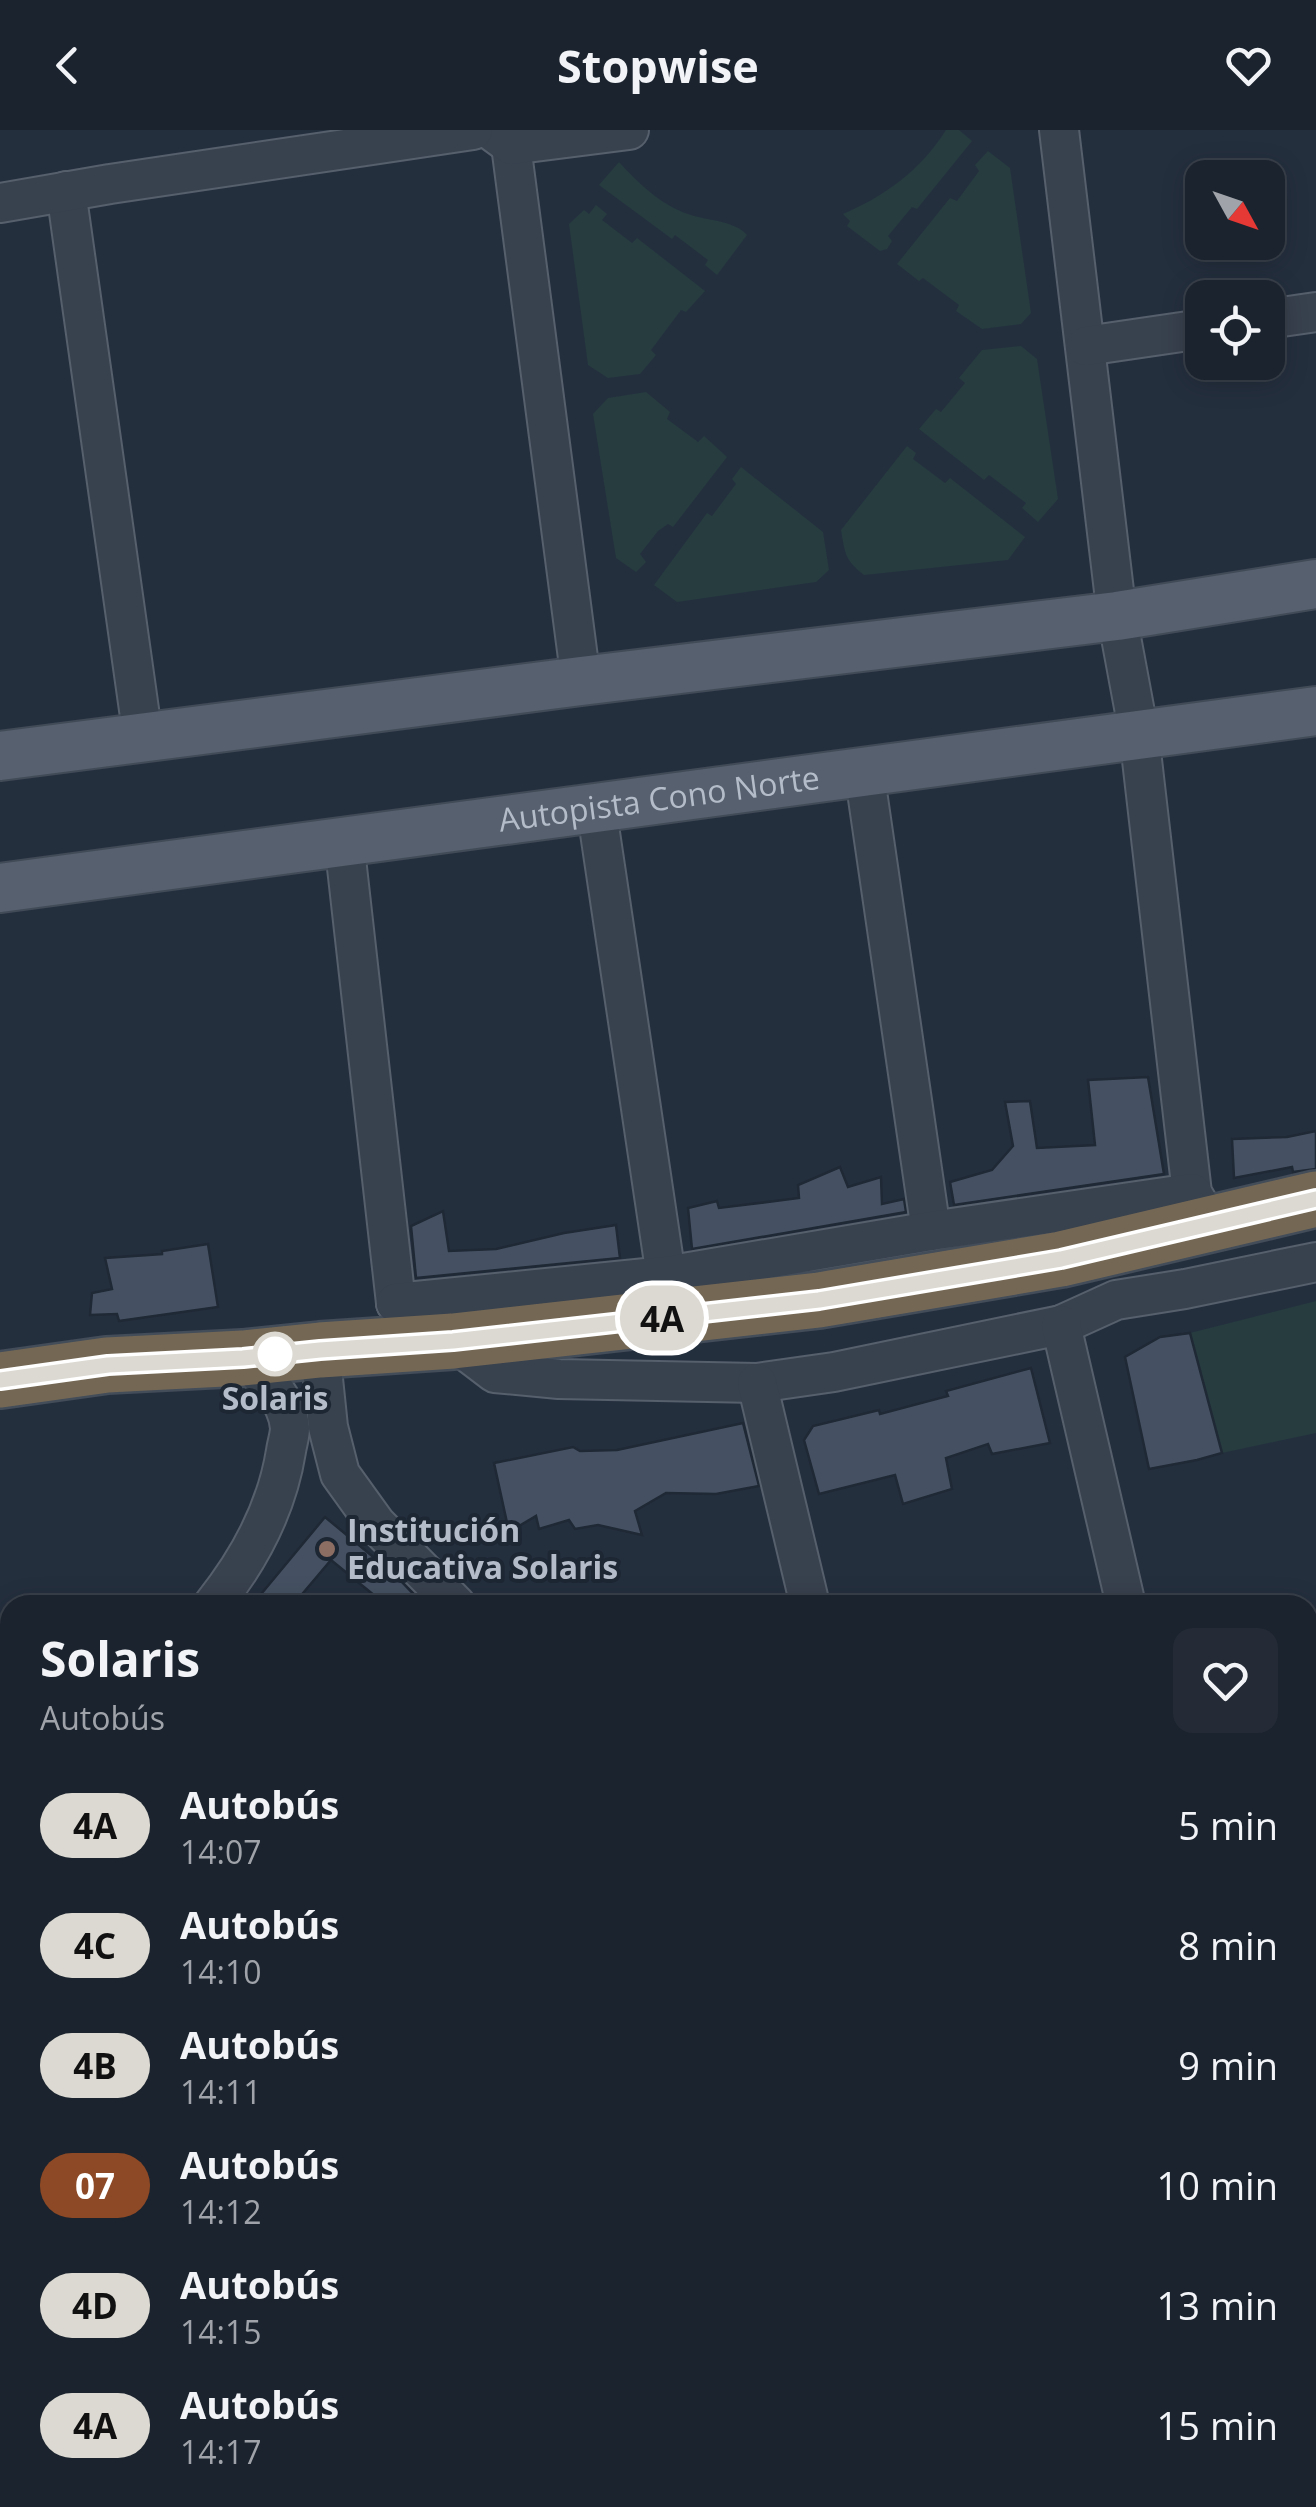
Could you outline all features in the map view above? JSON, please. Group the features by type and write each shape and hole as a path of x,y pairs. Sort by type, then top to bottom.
{"highway":[{"path":"0,1380 108,1365 453,1341 902,1288 1061,1259 1201,1208 1316,1199"}],"main road":[{"path":"0,756 1116,616 1316,584"},
{"name":"Autopista Cono Norte","path":"0,888 1316,712"}],"street":[{"path":"0,203 473,130"},
{"path":"581,681 504,135 629,130"},
{"path":"396,1303 666,1276 931,1231 1201,1208 1139,734 1116,616 1059,130"},
{"path":"66,191 143,738"},
{"path":"1285,317 1316,312"},
{"path":"1086,346 1185,331"},
{"path":"864,771 931,1231"},
{"path":"596,806 666,1276"},
{"path":"344,841 396,1303 495,1373 559,1379 757,1383 834,1372 1061,1325 1116,1300 1316,1262"},
{"path":"1061,1325 1124,1595"},
{"path":"320,1350 328,1426 340,1474 376,1524 446,1595"},
{"path":"221,1595 257,1539 273,1502 290,1428 276,1392 243,1358"},
{"path":"757,1383 808,1595"}],"green space":[{"path":"946,130 959,130 972,141 917,209 912,207 888,236 892,241 887,249 880,251 847,226 850,221 843,214 901,180"},
{"path":"988,151 1010,168 1031,313 1021,324 982,329 956,311 959,305 897,264 950,198 957,201 979,171 975,165"},
{"path":"619,162 668,205 735,226 747,235 717,275 705,265 708,260 675,235 672,239 599,185"},
{"path":"596,205 607,214 602,220 632,243 637,238 705,291 686,312 681,310 651,350 656,355 640,374 608,378 588,365 569,224 584,210 589,214"},
{"path":"1021,346 1037,359 1058,499 1038,522 1022,508 1026,503 989,475 984,480 919,429 936,409 941,412 965,383 959,378 982,350"},
{"path":"646,392 670,412 667,419 698,442 704,436 727,457 673,527 668,524 658,531 640,554 646,562 636,572 616,558 593,414 608,398"},
{"path":"907,446 916,453 913,459 945,483 950,478 1025,537 1008,560 864,575 853,565 845,551 841,530"},
{"path":"741,467 823,532 829,570 816,582 677,602 654,585 707,513 712,516 736,484 732,479"},
{"path":"1316,1301 1316,1433 1222,1453 1190,1333"}],"building":[{"path":"1148,1077 1164,1174 954,1205 950,1182 992,1170 1013,1146 1005,1102 1030,1101 1037,1148 1095,1145 1088,1080"},
{"path":"1316,1131 1316,1169 1293,1172 1292,1167 1234,1178 1232,1139 1287,1137"},
{"path":"840,1167 848,1187 881,1177 882,1204 904,1199 906,1212 692,1249 688,1208 717,1201 719,1208 799,1198 798,1185"},
{"path":"443,1211 449,1251 496,1249 616,1225 620,1258 416,1278 411,1226"},
{"path":"208,1244 218,1307 119,1321 117,1314 90,1315 92,1293 112,1289 105,1258 162,1254"},
{"path":"1190,1333 1222,1453 1149,1469 1125,1357 1160,1337"},
{"path":"1031,1368 1050,1443 992,1454 988,1444 946,1458 952,1489 903,1504 895,1475 819,1494 804,1440 813,1426 948,1396 946,1391"},
{"path":"743,1423 759,1486 716,1494 666,1493 635,1511 642,1535 598,1525 575,1529 569,1520 539,1529 536,1516 509,1532 494,1463 573,1447 580,1451 617,1450"},
{"path":"325,1517 414,1595 374,1595 331,1560 301,1595 260,1595"}],"bus line":[{"name":"4A","path":"0,1380 108,1365 453,1341 819,1300 1061,1259 1316,1199"}],"place":[{"name":"Solaris","path":"275,1354"},
{"name":"Institución Educativa Solaris","path":"327,1549"}]}
